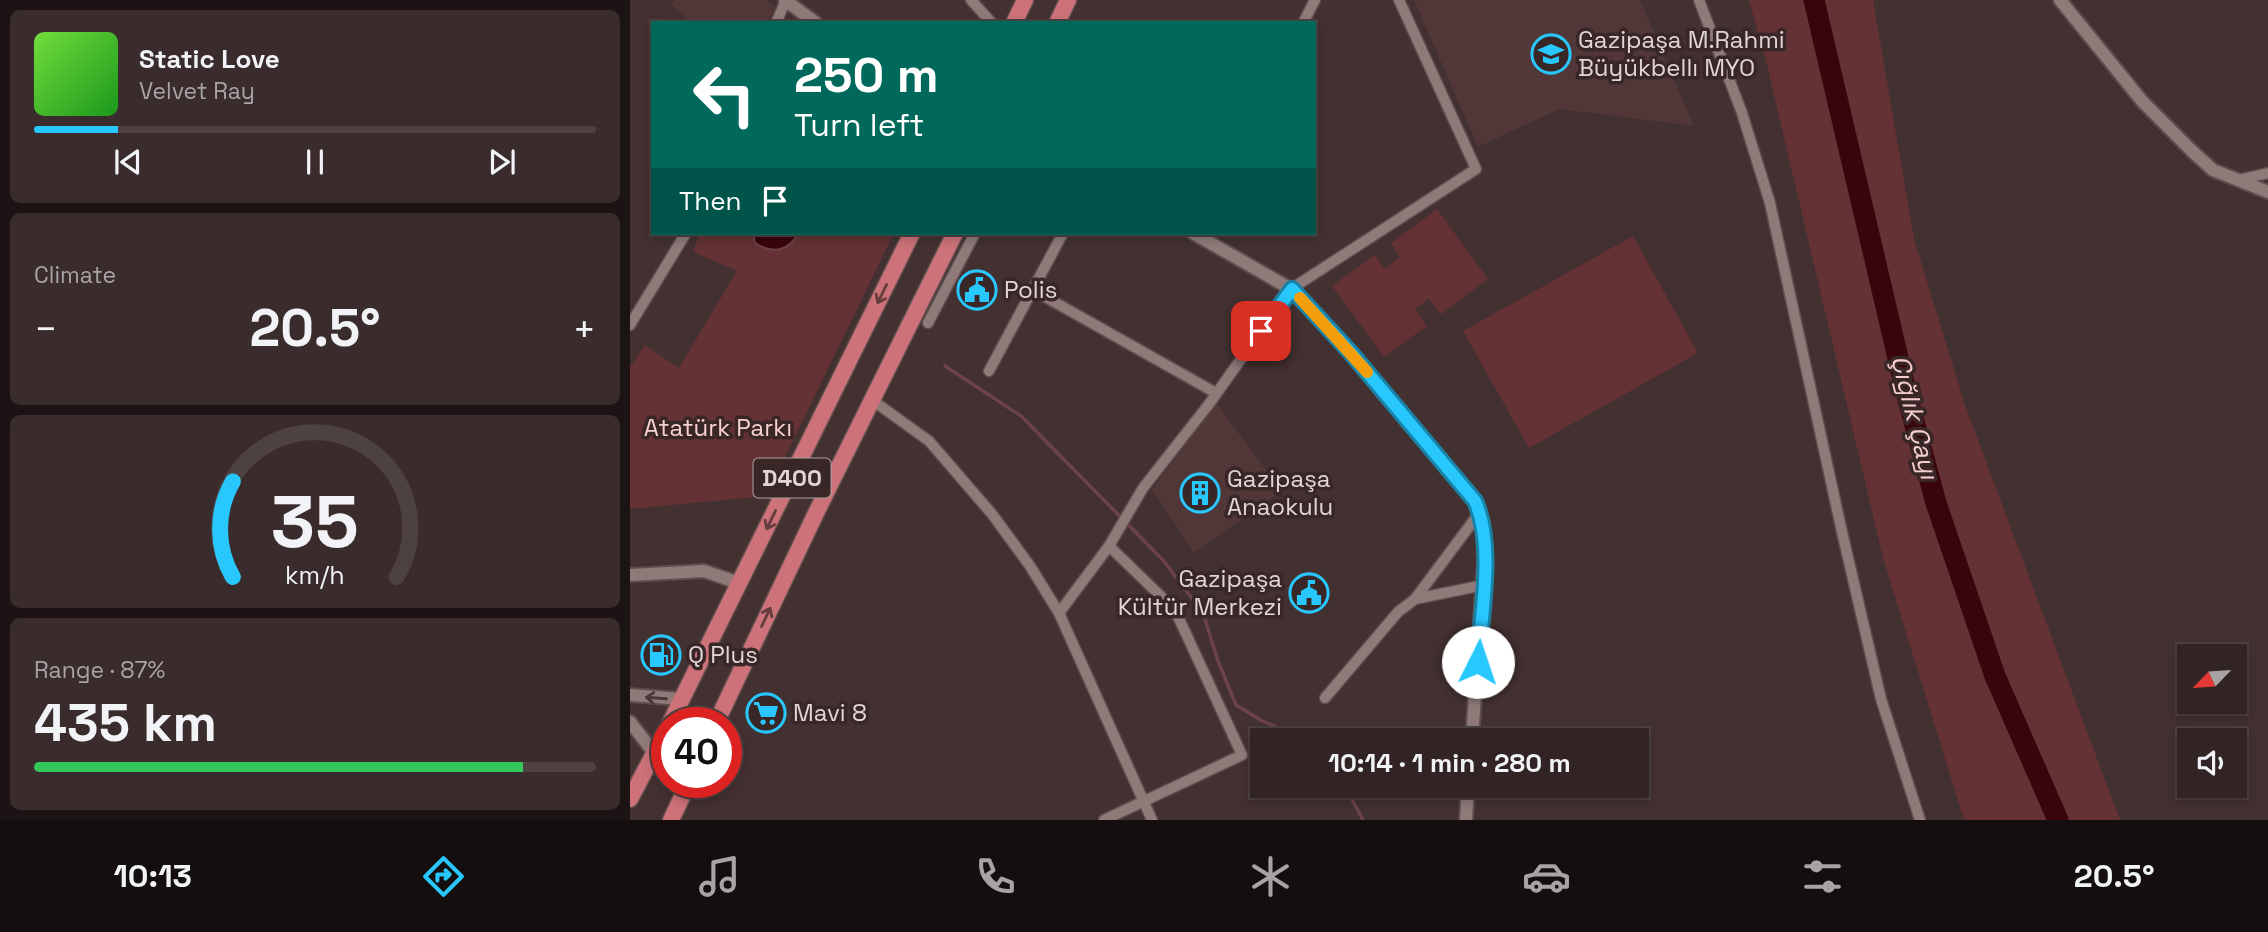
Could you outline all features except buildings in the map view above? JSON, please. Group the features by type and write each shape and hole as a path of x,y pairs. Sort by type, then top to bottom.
{"highway":[{"path":"1015,21 1025,0"},
{"path":"1058,21 1068,0"},
{"name":"D400","path":"677,707 911,235"},
{"name":"D400","path":"724,707 954,235"},
{"path":"630,799 651,761"},
{"path":"671,820 681,798"}],"street":[{"path":"777,21 785,0 813,21"},
{"path":"971,0 990,21"},
{"path":"1304,21 1315,0"},
{"path":"1059,612 1109,546 1139,493 1292,289 1476,169 1399,0"},
{"path":"1699,0 1742,113 1770,203 1881,699 1920,820"},
{"path":"2060,0 2142,101 2213,170 2268,192"},
{"path":"2236,180 2268,173"},
{"path":"630,325 686,235"},
{"path":"928,323 974,235"},
{"path":"989,371 1062,235"},
{"path":"1197,235 1292,289 1351,353 1466,490 1480,512 1484,546 1484,584 1473,728"},
{"path":"1033,290 1216,393"},
{"path":"872,400 929,441 992,514 1030,566 1059,612 1152,820"},
{"path":"1325,698 1398,612 1415,599 1480,512"},
{"path":"1104,820 1242,755 1175,610 1109,546"},
{"path":"630,575 704,571 740,583"},
{"path":"1415,599 1484,584"},
{"path":"630,695 681,699"},
{"path":"630,722 651,749"},
{"path":"1466,820 1467,798"}],"shaded area":[{"path":"674,0 767,0 776,8 767,21 690,21 671,4"},
{"name":"Gazipaşa M.Rahmi Büyükbellı MYO","path":"1414,0 1640,0 1694,126 1559,109 1478,147"},
{"path":"753,235 797,235 790,244 780,249 768,249 755,243"},
{"path":"1216,403 1282,491 1194,553 1152,490"}],"green space":[{"path":"1749,0 1873,0 1914,239 1965,405 2120,820 1964,820 1883,558 1766,61"},
{"path":"1437,209 1488,279 1441,314 1429,299 1415,309 1427,326 1384,357 1332,286 1375,255 1385,269 1400,257 1391,243"},
{"name":"Atatürk Parkı","path":"699,235 893,235 766,496 630,509 630,367 645,345 679,368 737,271 693,252"},
{"path":"1633,236 1698,353 1529,448 1463,331"}],"waterway":[{"name":"Çığlık Çayı","path":"1814,0 1906,392 1936,503 1995,676 2058,820"},
{"path":"945,366 1021,416 1163,560 1203,613 1236,705 1279,728"},
{"path":"1351,798 1363,820"}],"slow traffic":[{"path":"1300,298 1367,372"}],"place":[{"name":"Gazipaşa M.Rahmi Büyükbellı MYO","path":"1551,54"},
{"name":"Polis","path":"977,290"},
{"name":"Gazipaşa Anaokulu","path":"1200,493"},
{"name":"Gazipaşa Kültür Merkezi","path":"1309,593"},
{"name":"Q Plus","path":"661,655"},
{"name":"Mavi 8","path":"766,713"}],"route":[{"path":"1261,331 1292,289 1351,353 1475,501 1483,526 1484,546 1478,662"}]}
